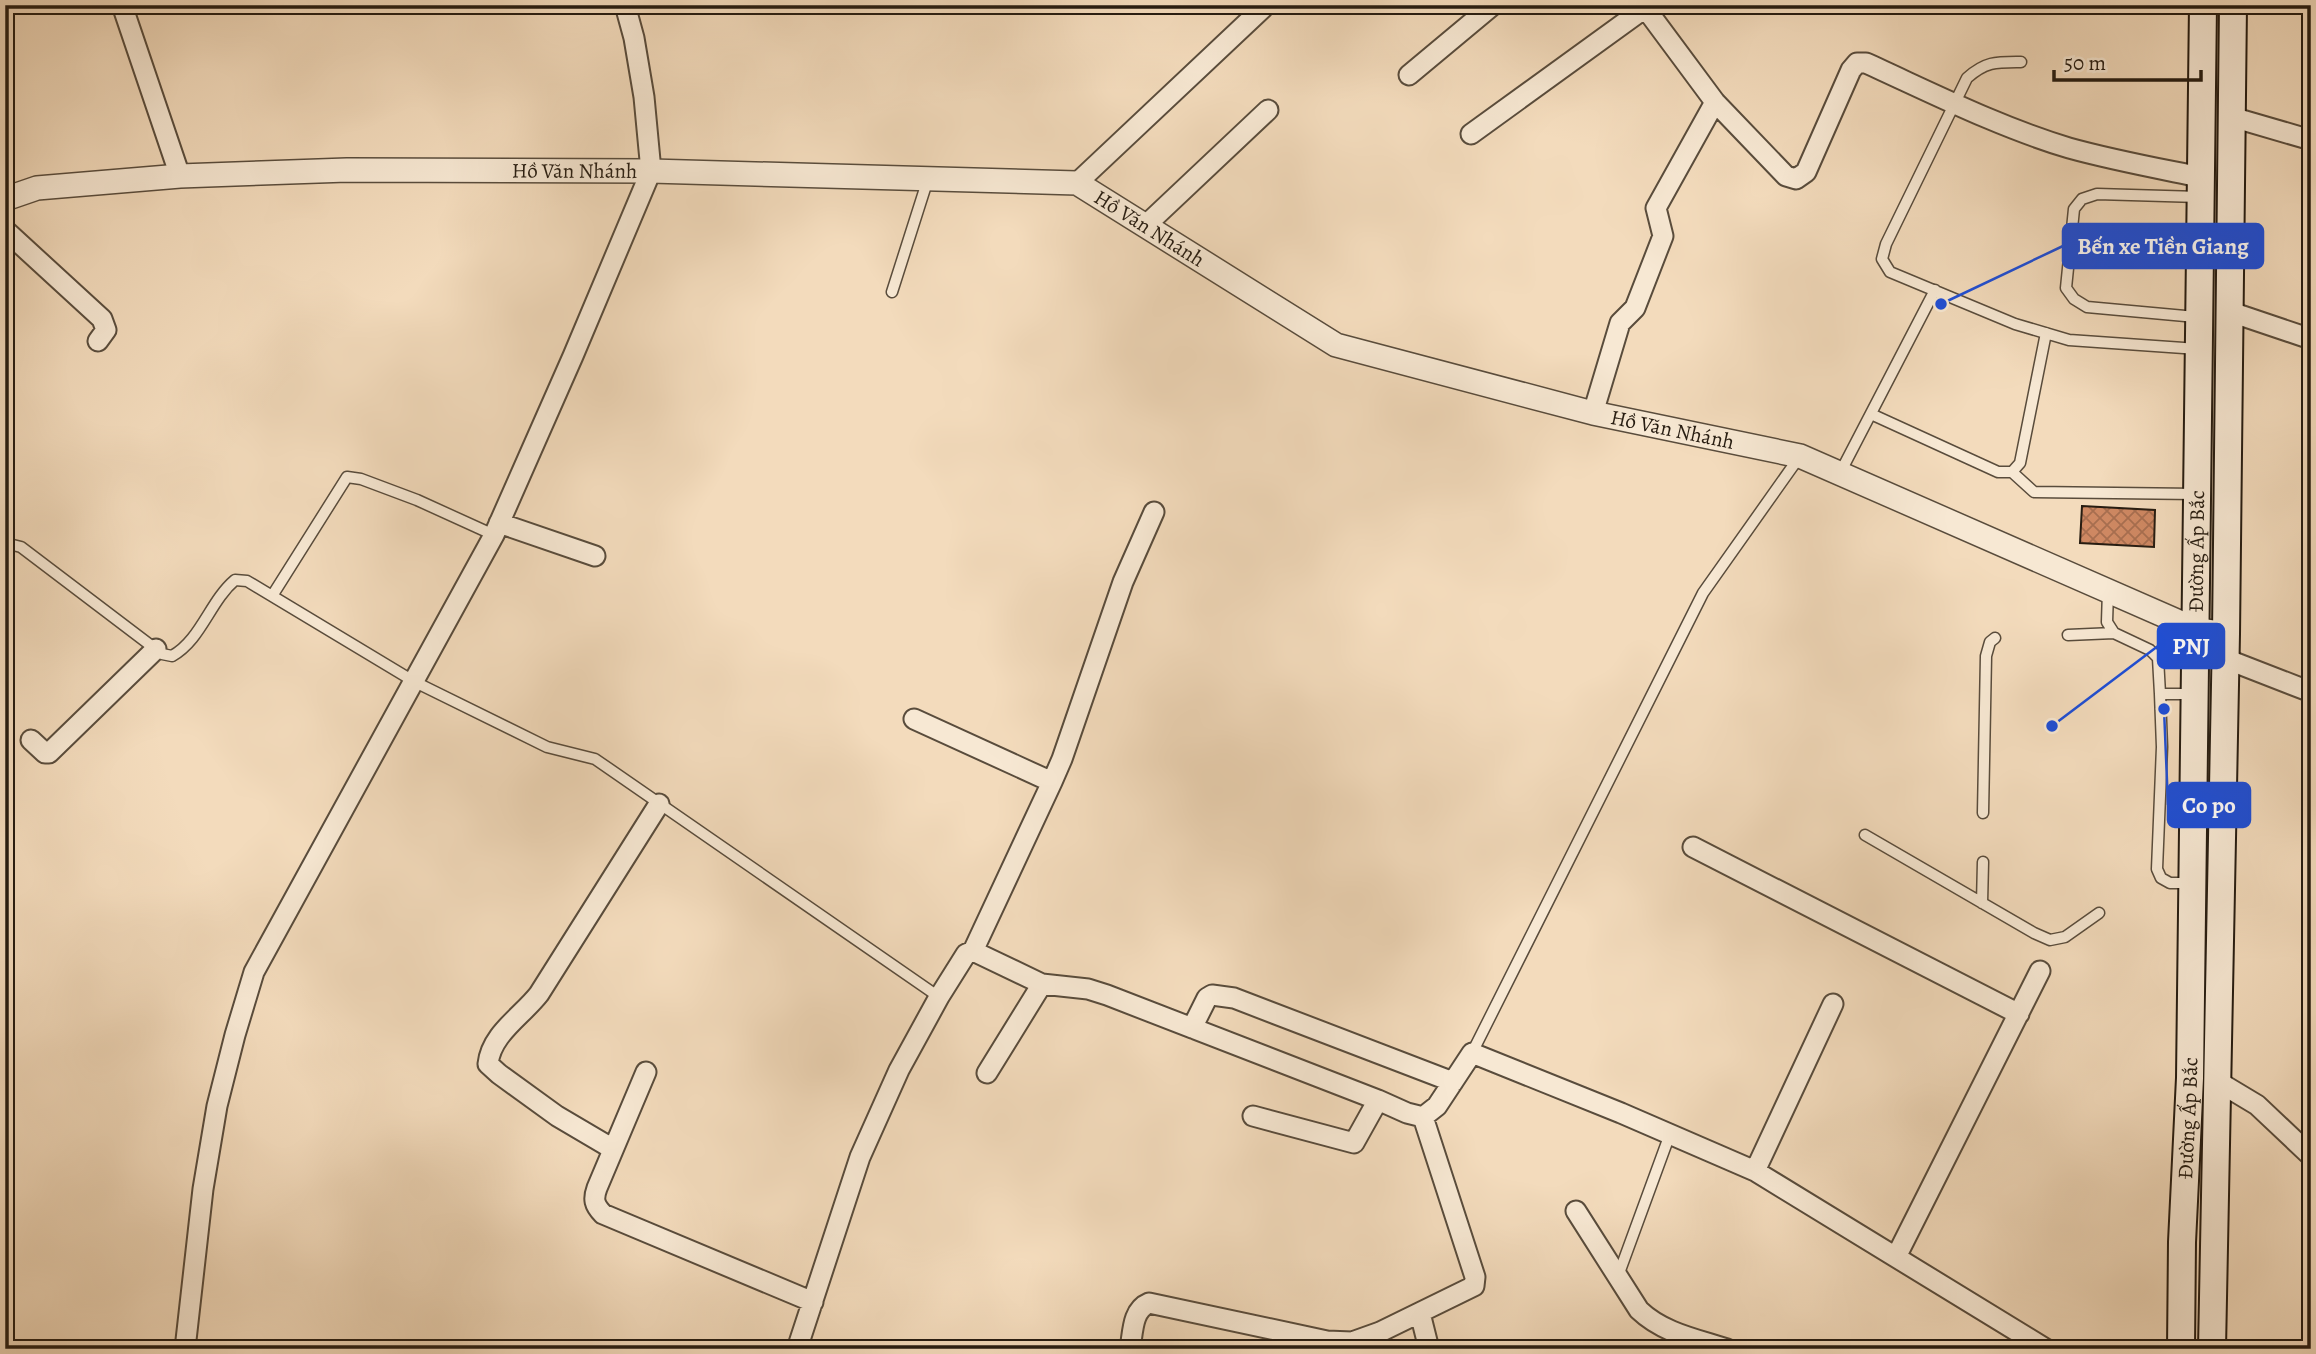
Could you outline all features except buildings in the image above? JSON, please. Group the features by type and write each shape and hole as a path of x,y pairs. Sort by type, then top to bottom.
{"main road":[{"name":"Đường Ấp Bắc","path":"2181,1349 2182,1242 2190,1078 2203,5"},
{"name":"Đường Ấp Bắc","path":"2213,1349 2226,646 2233,5"},
{"path":"2198,402 2229,406"}],"street":[{"path":"122,5 180,176"},
{"path":"185,1349 203,1189 217,1106 254,972 415,682 496,529 651,171 644,97 634,38 625,5"},
{"path":"1076,183 1266,5"},
{"path":"1409,75 1493,5"},
{"path":"1471,134 1644,6 1715,102 1786,176 1796,179 1806,172 1851,70 1857,63 1866,63 1954,103 2067,147 2118,160 2200,187"},
{"path":"1593,413 1620,323 1635,308 1663,236 1656,208 1715,102"},
{"path":"1145,226 1268,110"},
{"path":"2232,117 2311,140"},
{"name":"Hồ Văn Nhánh","path":"5,199 37,188 180,176 347,170 651,171 1076,183 1336,345 1593,413 1800,456 2195,629 2226,646"},
{"path":"5,230 102,319 106,330 98,341"},
{"path":"2228,311 2311,339"},
{"path":"797,1349 860,1157 899,1070 939,997 966,954 973,951 1052,782 1124,582 1154,512"},
{"path":"496,529 595,556"},
{"path":"2226,646 2311,692"},
{"path":"31,740 45,753 49,753 156,649"},
{"path":"914,719 1052,782"},
{"path":"613,1149 557,1116 499,1074 488,1064 489,1056 507,1027 539,994 659,804"},
{"path":"1693,847 2019,1014"},
{"path":"973,951 1042,984 1088,989 1423,1117"},
{"path":"1896,1257 2040,971"},
{"path":"987,1073 1042,984"},
{"path":"1192,1028 1207,998 1216,994 1234,998 1453,1082"},
{"path":"1755,1171 1833,1003"},
{"path":"1423,1117 1437,1106 1472,1053 1755,1171 2046,1349"},
{"path":"646,1072 594,1198 596,1208 603,1214 813,1302"},
{"path":"2217,1081 2257,1105 2311,1156"},
{"path":"1253,1116 1354,1143 1378,1100"},
{"path":"1130,1349 1137,1312 1149,1303 1327,1341 1352,1342 1469,1290 1474,1286 1475,1277 1423,1117"},
{"path":"1576,1211 1639,1310 1653,1323 1727,1349"},
{"path":"1420,1313 1429,1349"}],"lane":[{"path":"2021,62 1991,62 1967,78 1886,244 1882,259 1890,272 2015,324 2069,340 2199,349"},
{"path":"892,292 928,179"},
{"path":"2199,317 2087,307 2074,299 2066,288 2074,209 2082,199 2097,194 2200,187"},
{"path":"1840,474 1935,290"},
{"path":"2012,472 2020,463 2046,333"},
{"path":"1871,414 1998,472 2012,472 2034,492 2197,494"},
{"path":"1472,1053 1703,593 1800,456"},
{"path":"272,596 347,477 361,479 496,529"},
{"path":"5,542 21,547 162,654 172,656 185,649 225,589 235,580 247,581 415,682 547,747 595,759 939,997"},
{"path":"2108,591 2106,622 2113,633"},
{"path":"2068,635 2113,633 2150,650 2158,658 2162,747 2156,880 2193,883"},
{"path":"1983,813 1986,656 1990,642 1995,638"},
{"path":"2160,694 2195,694"},
{"path":"1866,835 1982,904 2050,940 2065,937 2099,913"},
{"path":"1982,904 1983,862"},
{"path":"1618,1277 1670,1134"}],"place":[{"name":"Bến xe Tiền Giang","path":"1941,304"},
{"name":"Co po","path":"2164,709"},
{"name":"PNJ","path":"2052,726"}]}
